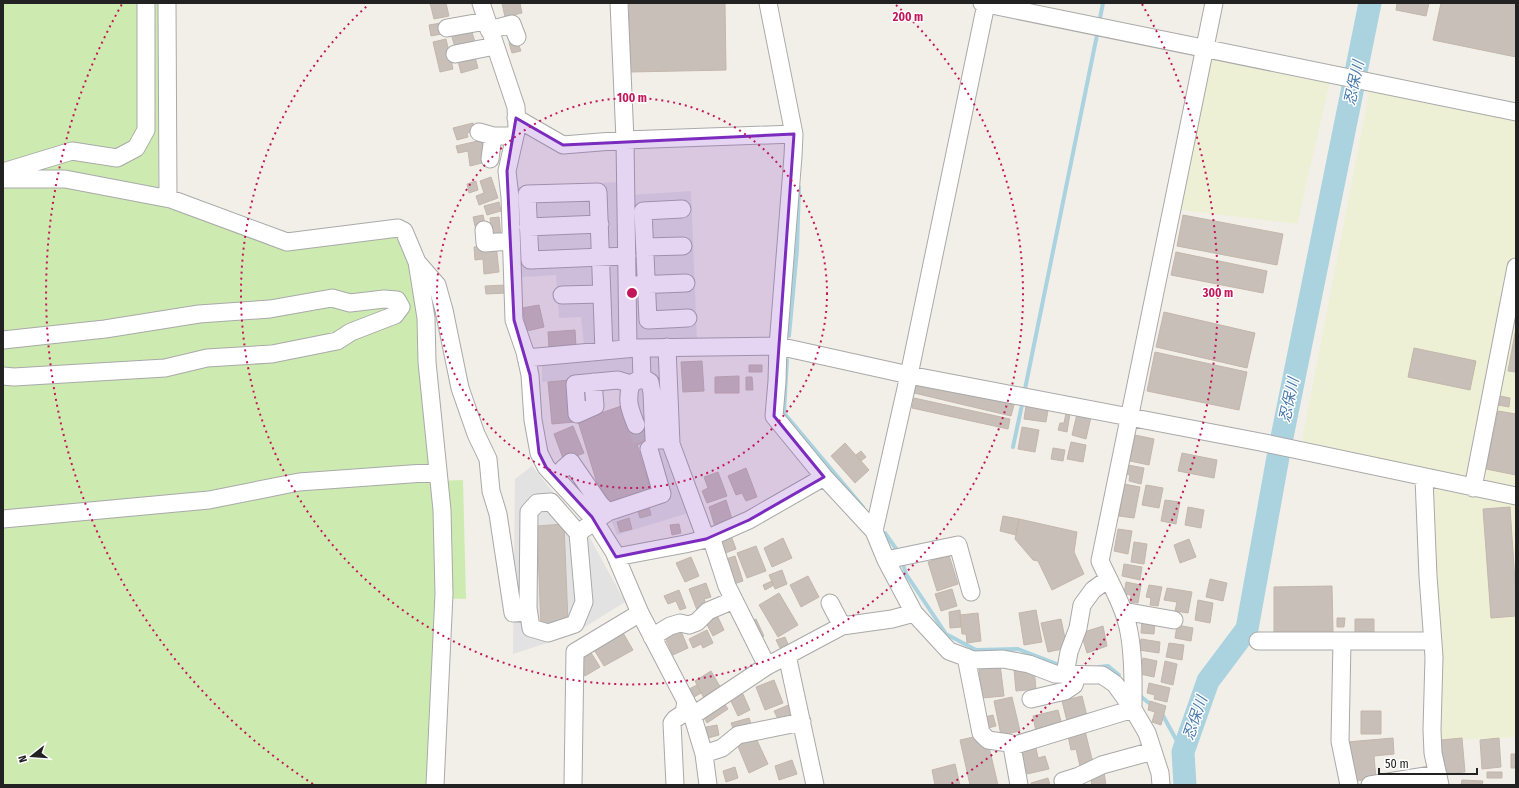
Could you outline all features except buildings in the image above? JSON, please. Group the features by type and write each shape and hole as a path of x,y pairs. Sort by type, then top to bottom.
{"street":[{"path":"3,172 72,151 117,158 136,148 146,130 146,3"},
{"path":"167,3 168,198 170,199"},
{"path":"481,3 516,107 514,136 507,171 512,242 514,320 530,375 533,420 539,453 546,467 601,516"},
{"path":"619,3 625,140 627,285 635,348 636,382 628,403 636,425"},
{"path":"768,3 794,134 774,416 824,477 874,531 886,560 914,613 949,651 973,660 1003,659 1029,664 1055,674 1102,675 1115,684 1133,709 1147,733 1160,773 1161,785"},
{"path":"874,531 909,374 984,3 1004,5 1205,49 1332,73 1368,82 1516,112"},
{"path":"1133,709 1129,631 1123,611 1100,561 1214,3"},
{"path":"455,54 490,32 512,24 517,37"},
{"path":"447,28 490,32"},
{"path":"516,118 563,145 625,140 794,134"},
{"path":"490,159 486,134 514,136"},
{"path":"3,179 65,179 170,199 287,242 398,228 404,231 417,262 426,318 427,362 442,510 444,594 435,785"},
{"path":"604,351 602,294 601,258 600,224 598,192 527,194 530,260 601,258 627,256"},
{"path":"682,209 643,211 648,320 688,318"},
{"path":"528,227 600,224"},
{"path":"484,230 485,243 512,242"},
{"path":"645,247 683,246"},
{"path":"417,262 437,285 444,310 460,388 476,434 488,459 491,491 498,514 512,613 528,612"},
{"path":"1473,488 1516,267"},
{"path":"627,285 686,283"},
{"path":"562,295 602,294"},
{"path":"3,340 105,329 199,314 270,309 332,298 350,303 396,300 401,307 395,315 352,332 336,341 272,354 207,358 165,368 14,377 3,376"},
{"path":"526,358 635,348 778,346 909,374 1260,442 1424,478 1516,496"},
{"path":"654,443 667,347"},
{"path":"578,533 601,516 662,494 654,443 652,393 650,382 645,379 636,382 618,380 593,382"},
{"path":"654,443 671,444 727,586 767,666"},
{"path":"563,469 571,462 597,499 601,516 616,557 640,613 689,708 704,754 708,785"},
{"path":"3,520 209,500 299,482 438,472"},
{"path":"616,557 685,544 708,538 749,520 824,477"},
{"path":"1370,785 1439,780 1433,753 1432,730 1434,656 1428,576 1424,478"},
{"path":"551,502 578,533 584,602 575,624 548,633 531,628 528,612 529,512 537,503 551,502"},
{"path":"886,560 958,545 971,592"},
{"path":"1031,699 1065,691 1074,685 1071,675 1069,652 1078,628 1082,605 1093,590 1108,579"},
{"path":"652,637 670,626 680,623 689,625 697,622 708,611 734,600"},
{"path":"830,603 842,626"},
{"path":"1123,611 1174,620"},
{"path":"573,785 575,652 640,613"},
{"path":"675,785 672,723 689,708 842,626 892,620 914,613"},
{"path":"1258,641 1432,641"},
{"path":"1342,641 1340,741 1349,785"},
{"path":"787,655 815,785"},
{"path":"966,657 981,733 988,740 1009,743 1012,746 1019,785"},
{"path":"1012,746 1133,709"},
{"path":"704,754 722,748 738,735 802,722"},
{"path":"1063,781 1079,776 1102,765 1153,751"}],"highlighted area":[{"path":"516,118 563,145 794,134 774,416 824,477 749,520 706,539 616,557 592,517 546,467 539,453 530,375 514,320 507,171"}],"green space":[{"path":"3,3 159,3 158,204 285,247 399,232 412,263 436,481 463,480 466,599 439,598 431,785 3,785"},
{"path":"1205,49 1332,73 1297,224 1172,209"},
{"path":"1371,82 1516,112 1516,737 1433,741 1424,478 1300,451"}],"shaded area":[{"path":"618,182 624,344 584,345 581,317 559,318 556,275 522,277 517,187"},
{"path":"691,191 697,340 634,342 630,195"},
{"path":"659,356 662,447 691,512 617,535 608,512 622,400 619,389 594,391 577,414 569,380 542,382 542,361"},
{"path":"532,466 590,538 625,602 572,635 513,654 515,479"}],"waterway":[{"path":"1099,23 1103,3"},
{"name":"忍保川","path":"1185,785 1183,752 1208,681 1247,629 1278,457 1370,3"},
{"path":"1024,394 1098,30"},
{"path":"789,336 797,250 799,187"},
{"path":"787,360 784,413 863,507"},
{"path":"1013,447 1023,400"},
{"path":"885,533 899,553"},
{"path":"902,561 906,574 946,634 976,650 1018,649 1062,666"},
{"path":"1099,667 1108,666 1119,675"},
{"path":"1139,695 1154,707"},
{"path":"1161,712 1183,752"}],"tunnel":[{"path":"636,425 642,443"}]}
